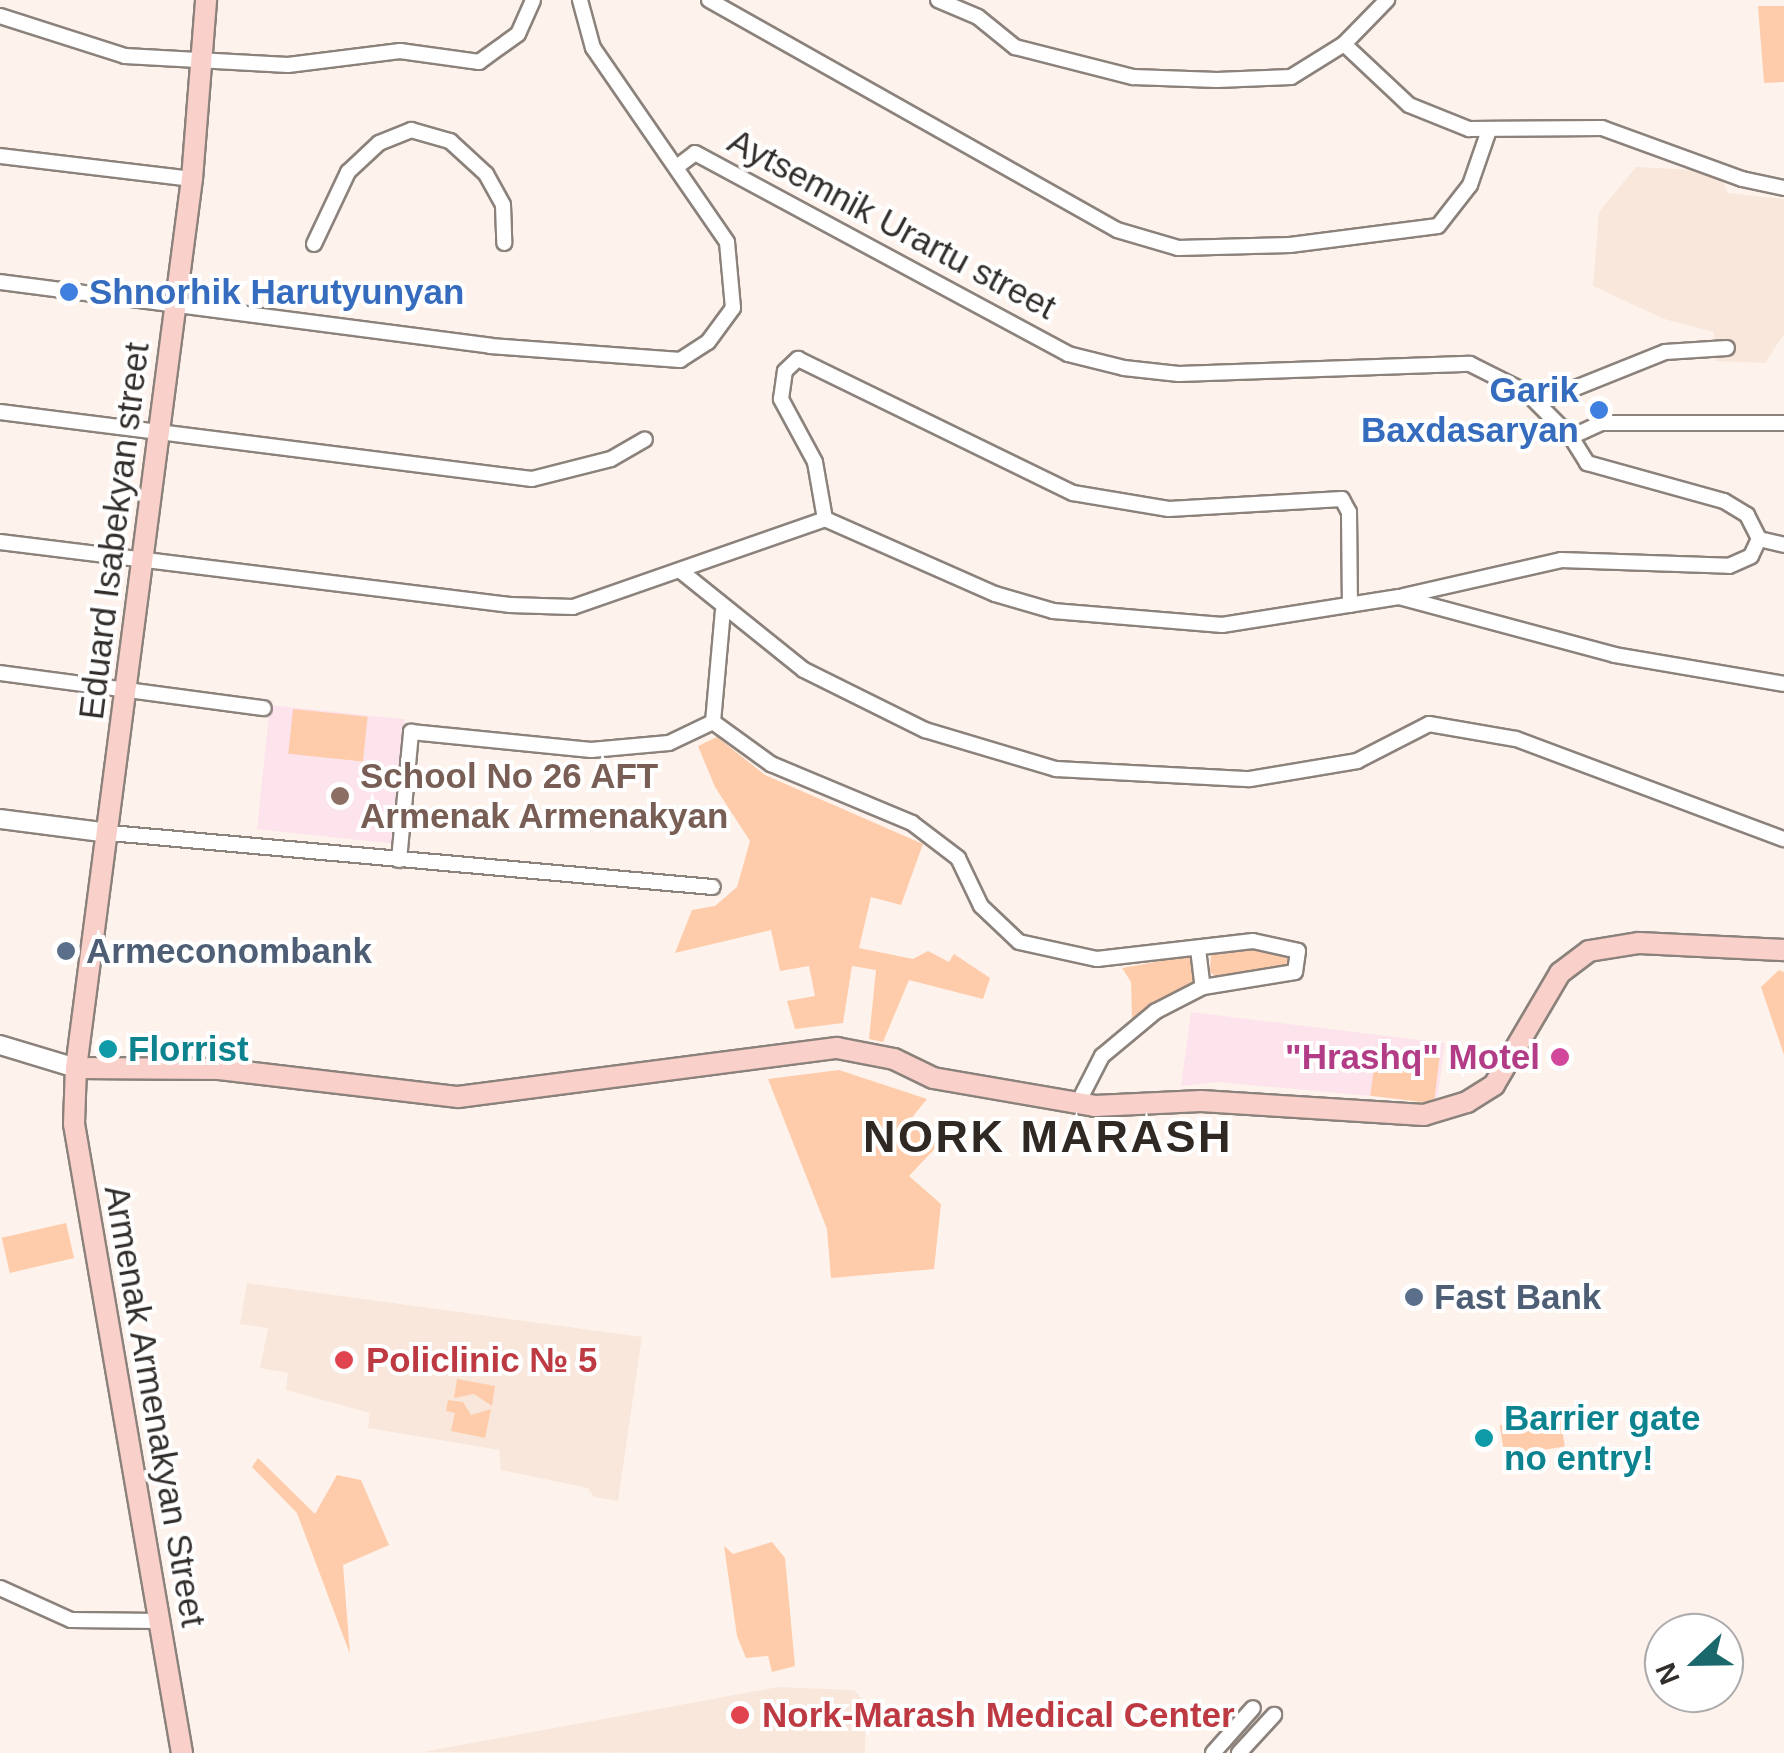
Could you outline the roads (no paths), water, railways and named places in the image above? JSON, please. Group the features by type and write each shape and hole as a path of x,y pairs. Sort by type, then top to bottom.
{"main road":[{"name":"Eduard Isabekyan street","path":"76,1068 110,833 192,179 206,0"},
{"path":"76,1068 219,1069 458,1097 837,1048 894,1059 933,1078 1078,1103 1201,1100 1354,1115 1437,1113 1494,1085 1560,973 1590,951 1639,943 1784,950"},
{"name":"Armenak Armenakyan Street","path":"76,1068 76,1138 182,1753"}],"street":[{"path":"0,16 124,56 288,65 400,51 479,62 518,34 533,0"},
{"path":"580,0 593,48 678,166"},
{"path":"709,0 1117,230 1178,248 1290,245 1438,226 1470,185 1488,133"},
{"path":"938,0 978,16 1015,46 1132,78 1290,77 1344,44 1387,0"},
{"path":"1344,44 1409,106 1488,133 1602,128 1742,179 1784,188"},
{"path":"314,244 348,172 378,143 411,130 450,140 486,174 503,205 504,243"},
{"name":"Aytsemnik Urartu street","path":"0,282 490,346 680,360 708,342 732,308 727,242 678,166 695,152 1068,354 1180,374 1470,364 1510,381 1538,404 1572,437 1591,465 1732,505 1752,521 1758,539"},
{"path":"0,156 192,179"},
{"path":"1538,404 1664,352 1727,348"},
{"path":"825,519 814,462 781,399 788,364 802,360 990,458 1074,492 1169,508 1342,499 1349,512 1350,605"},
{"path":"0,412 532,478 611,459 645,439"},
{"path":"1572,437 1593,423 1784,423"},
{"path":"0,542 573,607 825,519 994,594 1053,611 1222,625 1398,598 1561,560 1729,566 1750,556 1758,539 1784,545"},
{"path":"682,572 723,611 804,670 925,730 1056,769 1250,779 1356,761 1430,724 1516,739 1784,839"},
{"path":"1398,598 1615,655 1784,684"},
{"path":"713,722 723,611"},
{"path":"0,673 264,708"},
{"path":"399,860 411,732 591,750 669,743 713,722"},
{"path":"713,722 771,764 912,822 958,858 981,906 1020,942 1098,958 1253,941 1292,946 1300,958 1291,974 1203,987 1156,1011 1102,1056 1078,1103"},
{"path":"0,819 110,833 714,887"},
{"path":"1198,949 1203,987"},
{"path":"0,1045 76,1068"},
{"path":"0,1588 71,1620 158,1621"},
{"path":"1213,1753 1253,1708"},
{"path":"1239,1753 1274,1714"}],"place":[{"name":"Shnorhik Harutyunyan","path":"69,292"},
{"name":"Garik Baxdasaryan","path":"1599,410"},
{"name":"School No 26 AFT Armenak Armenakyan","path":"340,796"},
{"name":"Armeconombank","path":"66,951"},
{"name":"Florrist","path":"108,1049"},
{"name":"\"Hrashq\" Motel","path":"1560,1057"},
{"name":"Fast Bank","path":"1414,1297"},
{"name":"Policlinic № 5","path":"344,1360"},
{"name":"Barrier gate no entry!","path":"1484,1438"},
{"name":"Nork-Marash Medical Center","path":"740,1715"}],"district":[{"name":"NORK MARASH","path":"1048,1137"}]}
